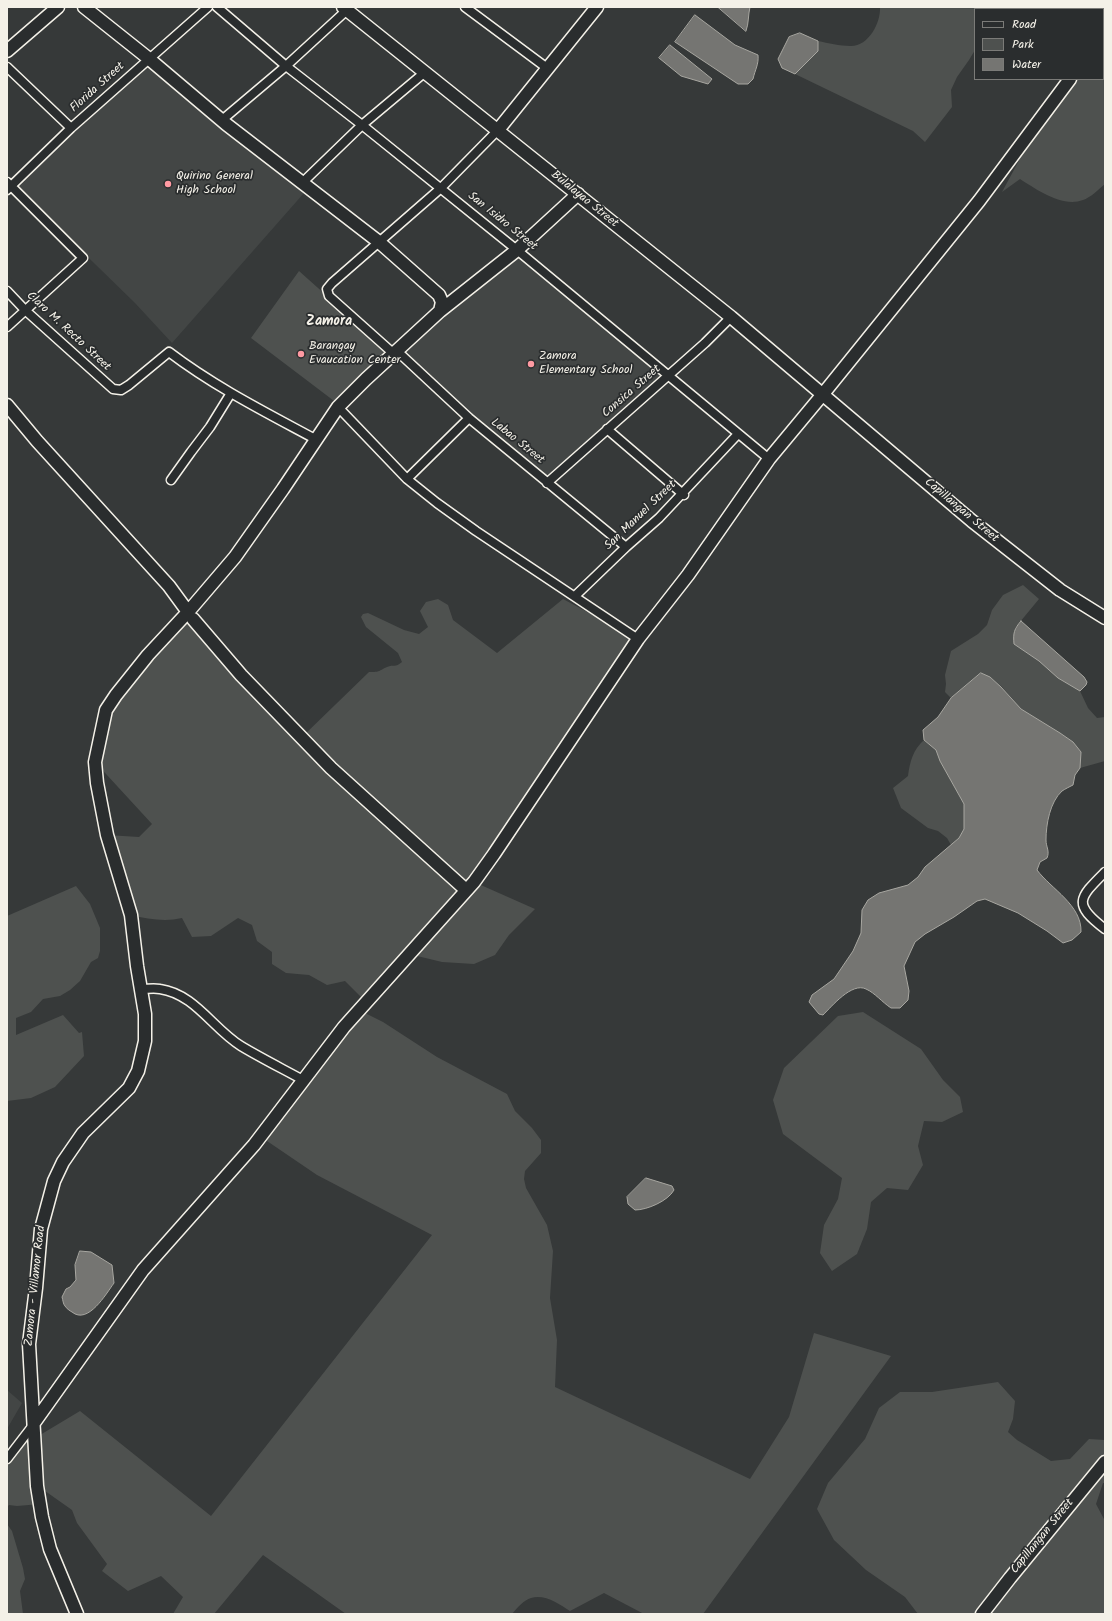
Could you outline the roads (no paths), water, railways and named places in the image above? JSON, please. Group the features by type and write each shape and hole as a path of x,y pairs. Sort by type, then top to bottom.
{"street":[{"path":"7,52 58,7"},
{"path":"84,7 222,120 379,242 439,295 442,302 440,311"},
{"name":"Florida Street","path":"8,186 148,58 208,7"},
{"name":"San Isidro Street","path":"217,7 286,66 362,124 518,250 667,376 769,459"},
{"path":"465,7 547,68"},
{"path":"379,242 441,188 498,130 597,7"},
{"path":"222,120 286,66 345,9"},
{"name":"Bulalayao Street","path":"345,9 578,194 823,394"},
{"path":"7,67 71,128"},
{"path":"302,183 362,124 424,73"},
{"path":"7,1459 143,1270 254,1145 344,1027 466,890 494,854 638,640 688,574 769,459 979,201 1069,80"},
{"path":"7,327 82,258 8,186"},
{"name":"Zamora - Villamor Road","path":"77,1614 50,1549 42,1517 37,1486 29,1344 41,1229 54,1181 62,1162 83,1133 129,1088 138,1071 145,1041 146,1014 137,966 131,915 108,835 97,783 95,762 106,710 148,655 191,615 235,557 338,407 366,378 440,311 518,250 578,194"},
{"name":"Labao Street","path":"379,242 332,283 327,292 329,296 396,352 469,418 626,547"},
{"name":"Claro M. Recto Street","path":"7,291 25,310 113,389 121,390 129,385 170,352 192,369 231,393"},
{"name":"Consica Street","path":"547,483 731,318"},
{"path":"171,480 190,452 210,427 231,393 316,440"},
{"name":"Capillangan Street","path":"823,394 972,521 1060,590 1105,618"},
{"path":"7,405 37,441 164,580 241,676 331,768 466,890"},
{"path":"338,407 407,479 437,503 638,640"},
{"path":"407,479 469,418"},
{"path":"608,429 683,494"},
{"name":"San Manuel Street","path":"575,596 626,547 659,518 738,434"},
{"path":"1105,872 1085,893 1082,901 1083,906 1089,915 1105,929"},
{"path":"142,989 159,988 191,1002 226,1035 241,1046 303,1080"},
{"name":"Capillangan Street","path":"982,1614 1105,1462"}],"water":[{"path":"718,7 750,7 746,31"},
{"path":"695,15 735,45 758,55 753,79 748,84 738,84 675,42"},
{"path":"800,33 818,41 818,51 795,74 782,68 778,59 789,37"},
{"path":"670,45 712,79 708,84 681,76 659,58"},
{"path":"1021,621 1084,677 1087,682 1080,691 1058,678 1039,661 1014,644 1014,631"},
{"path":"981,673 990,677 1021,709 1073,742 1081,752 1080,768 1075,775 1073,785 1062,791 1054,801 1048,820 1046,834 1048,856 1040,862 1037,870 1065,898 1077,914 1081,932 1072,940 1063,943 1018,913 985,899 977,901 915,942 904,966 909,991 908,1000 900,1008 891,1008 866,989 861,988 855,989 843,996 823,1015 819,1014 809,1002 812,995 834,979 853,951 861,933 862,910 868,900 879,893 908,885 918,877 925,867 959,838 964,829 964,804 940,761 936,750 924,740 923,730 938,717 951,698"},
{"path":"646,1178 672,1186 674,1190 667,1198 657,1204 640,1210 635,1210 628,1204 627,1197"},
{"path":"80,1251 91,1252 112,1265 114,1283 96,1306 84,1314 78,1315 66,1308 62,1297 66,1289 76,1280 75,1265"}],"place":[{"name":"Quirino General High School","path":"168,184"},
{"name":"Barangay Evaucation Center","path":"301,354"},
{"name":"Zamora Elementary School","path":"531,364"}],"district":[{"name":"Zamora","path":"329,323"}]}
